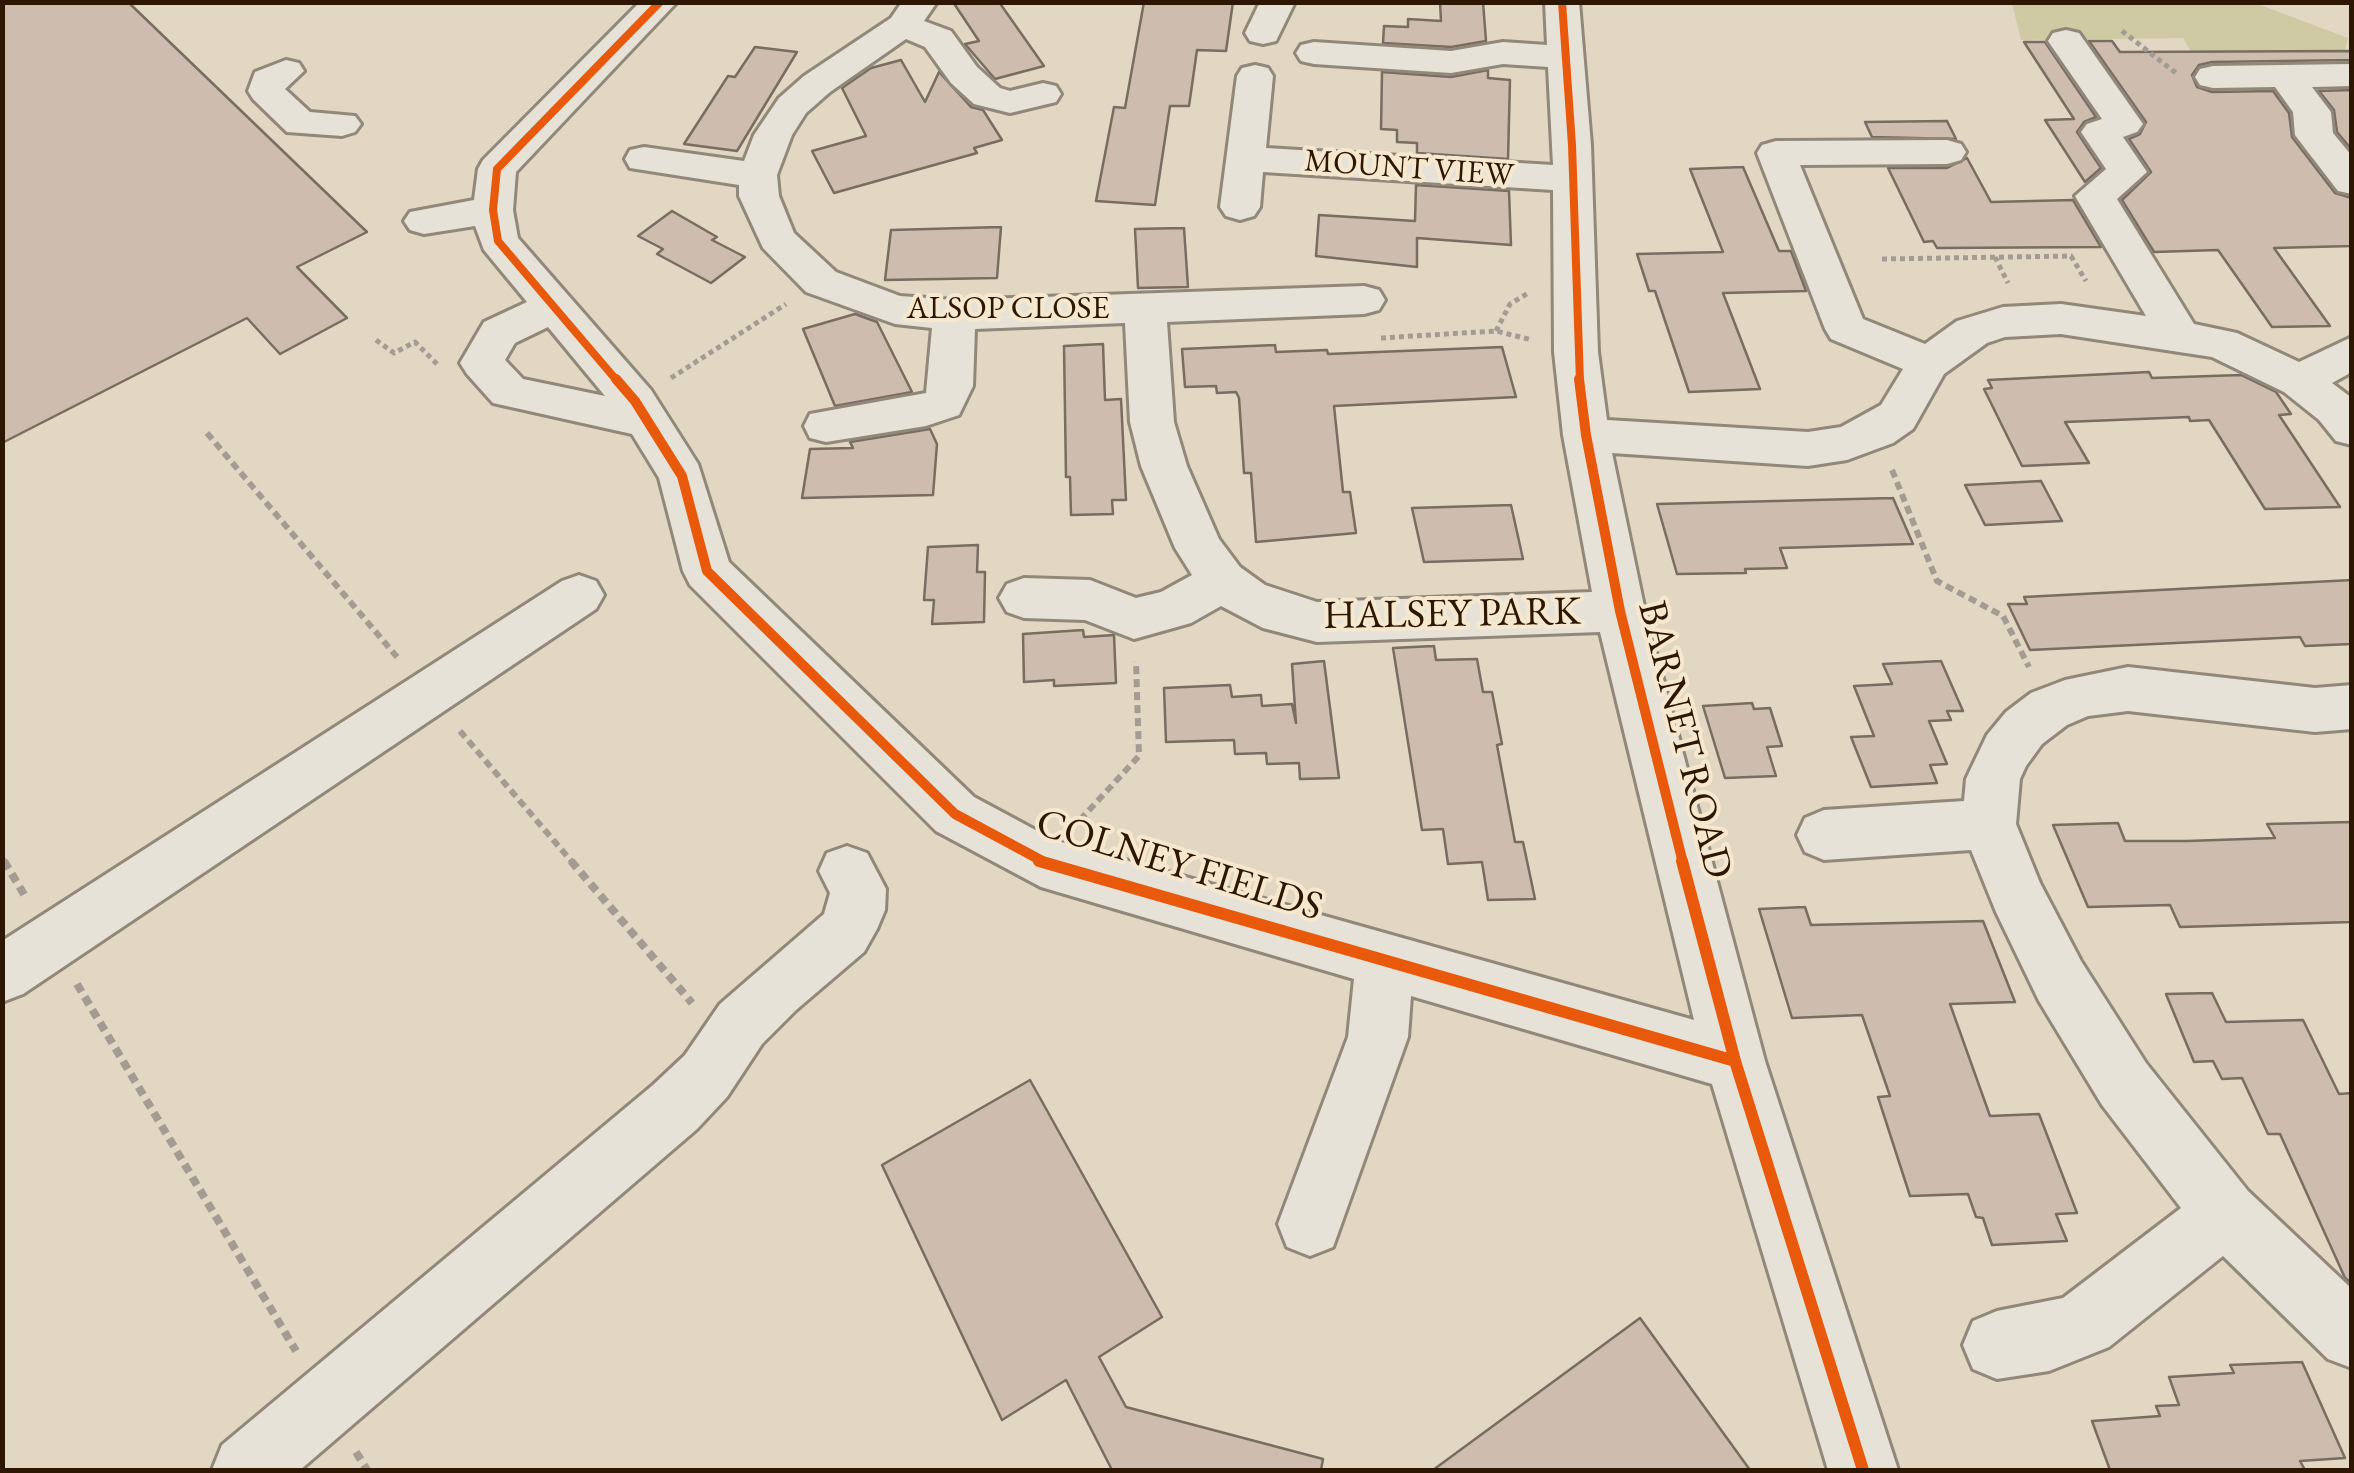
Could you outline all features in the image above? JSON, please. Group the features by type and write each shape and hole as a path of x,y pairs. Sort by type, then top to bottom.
{"street":[{"path":"424,220 493,210 497,169 660,2"},
{"name":"BARNET ROAD","path":"1562,2 1573,179 1576,352 1586,435 1620,611 1735,1060 1863,1470"},
{"path":"644,159 758,175 773,136 792,106 912,14 987,96 1010,102 1043,94"},
{"path":"2066,41 2124,124 2100,132 2128,172 2095,196 2179,334"},
{"path":"1314,53 1451,62 1503,53 1568,57"},
{"path":"286,71 268,80 266,91 300,124 342,124"},
{"name":"MOUNT VIEW","path":"1240,207 1255,76"},
{"path":"2213,76 2352,76"},
{"path":"2286,76 2312,112 2314,135 2352,182"},
{"path":"1929,363 1846,329 1776,154 1948,152"},
{"name":"MOUNT VIEW","path":"1245,159 1573,179"},
{"name":"ALSOP CLOSE","path":"758,175 759,196 777,240 821,282 861,301 895,310 954,315 1145,308 1369,319"},
{"name":"COLNEY FIELDS","path":"493,210 498,241 642,411 682,476 707,572 954,814 1041,862 1735,1060"},
{"path":"552,307 500,333 482,363 509,392 642,411"},
{"name":"HALSEY PARK","path":"1145,308 1152,422 1164,466 1199,548 1223,580 1248,598 1282,614 1317,622 1620,611"},
{"path":"826,426 944,404 951,386 954,315"},
{"path":"1586,435 1808,449 1847,442 1877,431 1897,418 1929,363 1972,332 2003,322 2061,319 2179,334 2222,344 2300,381 2335,409 2352,429"},
{"path":"2300,381 2352,352"},
{"path":"1024,598 1090,600 1134,620 1174,609 1223,580"},
{"path":"2,974 580,595"},
{"path":"2352,707 2314,710 2128,689 2084,694 2050,708 2024,728 2006,751 1993,779 1989,824 2016,894 2060,981 2124,1084 2225,1214 2352,1335"},
{"path":"1824,835 1989,824"},
{"path":"247,1470 675,1108 706,1076 741,1024 844,933 857,910 858,888 847,871"},
{"path":"1310,1224 1378,1037 1385,960"},
{"path":"1998,1345 2049,1337 2086,1323 2225,1214"}],"path":[{"path":"1882,259 2072,256 2110,324"},
{"path":"642,411 821,282"},
{"path":"1496,331 1510,304 1536,290"},
{"path":"1369,319 1496,331 1550,345"},
{"path":"376,340 394,353 415,342 450,378 482,363"},
{"path":"1877,431 1936,581 2004,616 2050,708"},
{"path":"1041,862 1139,756 1134,620"},
{"path":"2,858 368,1470"}],"shaded area":[{"path":"2012,3 2255,3 2348,38 2345,50 2191,51 2183,38 2021,40"}],"building":[{"path":"2,2 128,2 367,232 297,267 347,318 280,354 247,318 2,443"},
{"path":"953,2 999,2 1044,66 995,79 965,44 979,41"},
{"path":"1144,2 1233,2 1226,51 1197,50 1189,106 1170,106 1155,205 1096,201 1114,107 1125,108"},
{"path":"1440,2 1483,2 1486,41 1451,47 1383,43 1384,26 1408,27 1408,19 1441,21"},
{"path":"2089,41 2112,41 2120,52 2352,51 2352,60 2212,62 2199,65 2192,75 2197,87 2212,92 2273,91 2289,113 2292,137 2335,193 2352,198 2352,246 2274,248 2330,326 2272,327 2218,250 2154,252 2122,200 2151,172 2129,139 2140,134 2146,122"},
{"path":"2024,42 2045,42 2096,117 2084,122 2077,132 2101,168 2085,182 2045,120 2074,119"},
{"path":"755,47 797,52 737,151 684,144 728,76 735,77"},
{"path":"901,60 925,102 939,72 971,107 983,110 1002,140 974,148 977,153 834,193 812,151 866,136 842,88 871,68"},
{"path":"1488,70 1488,78 1510,80 1508,159 1417,153 1417,143 1397,142 1397,130 1381,129 1382,72 1451,77"},
{"path":"2352,90 2352,150 2337,132 2334,110 2319,91"},
{"path":"1947,121 1956,139 1872,137 1865,122"},
{"path":"1967,158 1991,202 2073,200 2101,247 1937,248 1933,241 1924,242 1888,168 1947,168"},
{"path":"1743,167 1779,251 1791,251 1806,291 1723,293 1760,389 1689,392 1655,291 1649,291 1637,254 1723,252 1690,169"},
{"path":"1416,185 1509,191 1511,245 1417,238 1417,267 1316,256 1319,215 1415,221"},
{"path":"672,211 717,237 712,240 745,257 711,283 657,254 663,249 638,236"},
{"path":"1001,227 997,278 885,280 891,230"},
{"path":"1184,228 1188,287 1138,288 1135,229"},
{"path":"855,314 877,322 912,392 835,406 803,329"},
{"path":"1103,344 1105,400 1121,399 1126,500 1112,500 1113,514 1071,515 1070,477 1066,477 1064,346"},
{"path":"1275,345 1276,352 1327,350 1328,354 1502,347 1516,397 1334,406 1343,492 1350,492 1356,533 1256,542 1251,473 1244,473 1239,398 1236,392 1217,393 1216,386 1185,387 1182,349"},
{"path":"2149,372 2152,378 2241,375 2276,392 2291,414 2279,415 2340,507 2265,509 2209,420 2190,421 2189,417 2065,422 2089,463 2022,466 1984,389 1992,388 1988,380"},
{"path":"930,429 937,444 933,495 802,498 810,449 853,448 850,442"},
{"path":"2041,481 2062,521 1985,525 1965,485"},
{"path":"1893,498 1913,544 1780,548 1787,568 1745,569 1746,573 1677,574 1657,504"},
{"path":"1511,505 1523,559 1424,562 1412,508"},
{"path":"978,545 977,572 985,572 984,622 932,624 934,600 924,600 928,547"},
{"path":"2352,580 2352,644 2305,646 2300,637 2030,650 2008,604 2027,604 2024,597"},
{"path":"1083,630 1084,637 1114,635 1116,683 1054,686 1054,680 1024,682 1023,634"},
{"path":"1434,646 1436,660 1477,659 1483,692 1492,692 1502,744 1497,745 1515,842 1523,842 1535,899 1488,900 1482,862 1448,864 1443,829 1422,830 1393,648"},
{"path":"1324,661 1339,778 1300,779 1299,763 1267,764 1266,753 1235,754 1234,740 1166,742 1164,688 1230,685 1232,697 1261,695 1262,706 1292,704 1296,723 1292,664"},
{"path":"1941,661 1963,711 1947,711 1951,720 1929,721 1947,764 1930,765 1937,783 1871,787 1851,737 1874,736 1854,686 1892,684 1883,664"},
{"path":"1752,703 1754,709 1770,708 1782,746 1767,747 1776,776 1725,778 1703,706"},
{"path":"2352,822 2352,922 2180,927 2170,905 2088,907 2053,825 2118,823 2125,841 2187,841 2275,838 2267,824"},
{"path":"1805,907 1811,925 1983,921 2015,1002 1950,1004 1990,1116 2039,1114 2077,1213 2056,1214 2067,1241 1992,1245 1983,1218 1976,1217 1968,1194 1910,1196 1878,1097 1890,1096 1862,1015 1792,1018 1759,909"},
{"path":"2212,993 2226,1022 2303,1020 2339,1094 2352,1093 2352,1283 2345,1278 2280,1134 2268,1134 2242,1078 2222,1079 2213,1061 2194,1062 2166,994"},
{"path":"1030,1080 1162,1317 1099,1357 1126,1407 1323,1459 1321,1470 1112,1470 1066,1380 1002,1420 882,1165"},
{"path":"1640,1318 1750,1470 1433,1470"},
{"path":"2302,1362 2345,1458 2300,1461 2305,1470 2110,1470 2092,1421 2160,1416 2156,1406 2179,1405 2169,1377 2234,1373 2230,1365"}],"cycle path":[{"path":"660,2 497,169 493,210 498,241 635,401 682,476 707,571 955,814 1041,862 1735,1061"},
{"path":"1562,2 1572,145 1576,352 1586,435 1620,611 1735,1061 1863,1470"}]}
